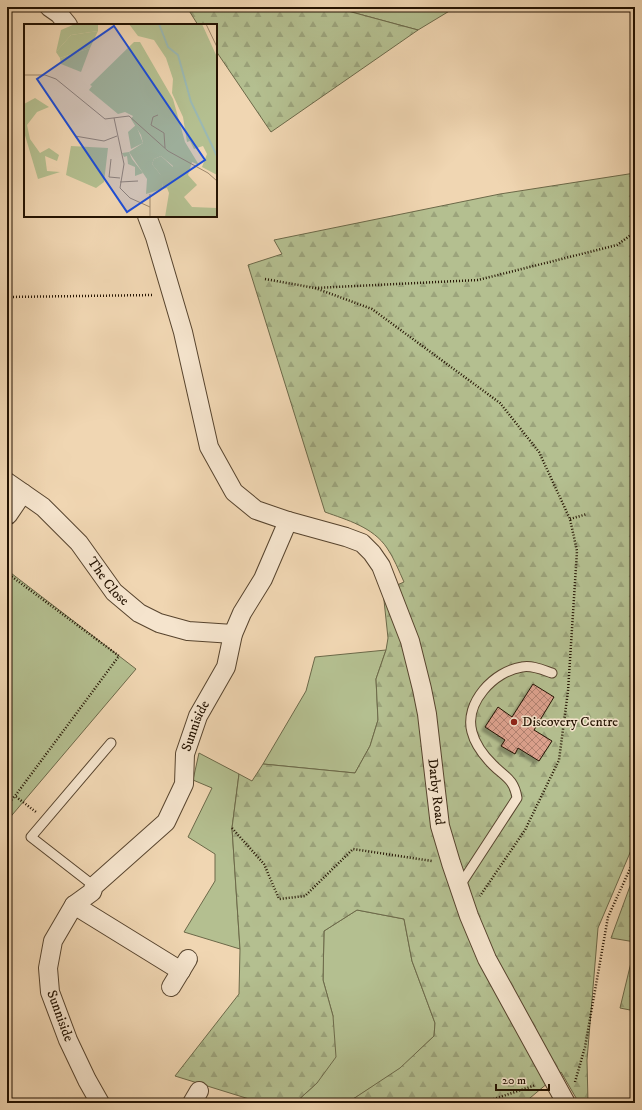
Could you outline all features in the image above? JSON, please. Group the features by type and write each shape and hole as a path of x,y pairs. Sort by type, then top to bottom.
{"street":[{"path":"49,7 59,14 67,24"},
{"name":"Darby Road","path":"147,217 155,237 183,332 209,447 234,492 256,510 288,522 346,537 362,543 372,553 381,566 410,641 427,714 440,826 468,913 488,959 553,1079 569,1096"},
{"name":"The Close","path":"7,482 43,507 79,543 114,592 138,613 159,623 188,631 233,634"},
{"path":"8,515 23,493"},
{"name":"Sunniside","path":"100,1103 68,1040 50,992 48,968 52,941 74,905 92,892 94,886 166,822 184,784 185,754 198,716 226,667 233,634 242,613 263,579 288,522"},
{"path":"74,905 184,965 171,987"}],"lane":[{"path":"459,886 517,798 513,784 507,776 492,764 482,753 476,742 472,732 471,719 473,705 480,695 499,675 512,669 524,666 552,673"},
{"path":"94,886 31,837 111,743"}],"path":[{"path":"315,288 478,280 617,245 635,232"},
{"path":"265,278 315,288 372,309 500,403 539,452 570,519 577,551 568,691 559,760 525,830 468,913"},
{"path":"7,297 172,294"},
{"path":"570,519 587,514"},
{"path":"7,573 119,656 15,796 7,804"},
{"path":"15,796 46,819"},
{"path":"232,828 264,864 279,900 305,896 352,849 413,859 451,863"},
{"path":"569,1096 585,1047 608,917 635,858"},
{"path":"482,1103 553,1079"}],"green space":[{"path":"190,7 333,7 418,30 271,132 217,52 217,24 197,24 188,9"},
{"path":"333,7 456,7 418,30"},
{"path":"635,173 635,841 598,928 587,1060 588,1103 579,1103 561,1072 524,1103 347,1103 400,1068 434,1036 435,1023 412,961 404,919 357,910 324,931 323,980 333,1016 336,1057 317,1083 295,1103 262,1103 175,1076 239,994 240,949 232,828 239,774 252,781 263,764 355,773 370,746 378,720 376,679 386,650 388,638 383,591 404,582 390,552 381,541 367,529 325,512 248,265 282,254 274,240 500,194"},
{"path":"7,570 136,669 7,821"},
{"path":"386,650 376,679 378,720 370,746 355,773 263,764 306,691 315,657"},
{"path":"199,753 239,774 232,828 240,949 184,932 215,881 215,854 188,837 212,788 193,780"},
{"path":"635,874 635,942 611,938 633,878"},
{"path":"357,910 404,919 412,961 435,1023 434,1036 400,1069 347,1103 295,1103 317,1083 333,1016 323,980 324,931"},
{"path":"635,946 635,1011 620,1008"}],"building":[{"name":"Discovery Centre","path":"533,684 554,697 534,730 552,741 539,761 518,748 515,754 501,746 505,740 485,727 498,707 512,717"}],"place":[{"name":"Discovery Centre","path":"514,722"}]}
